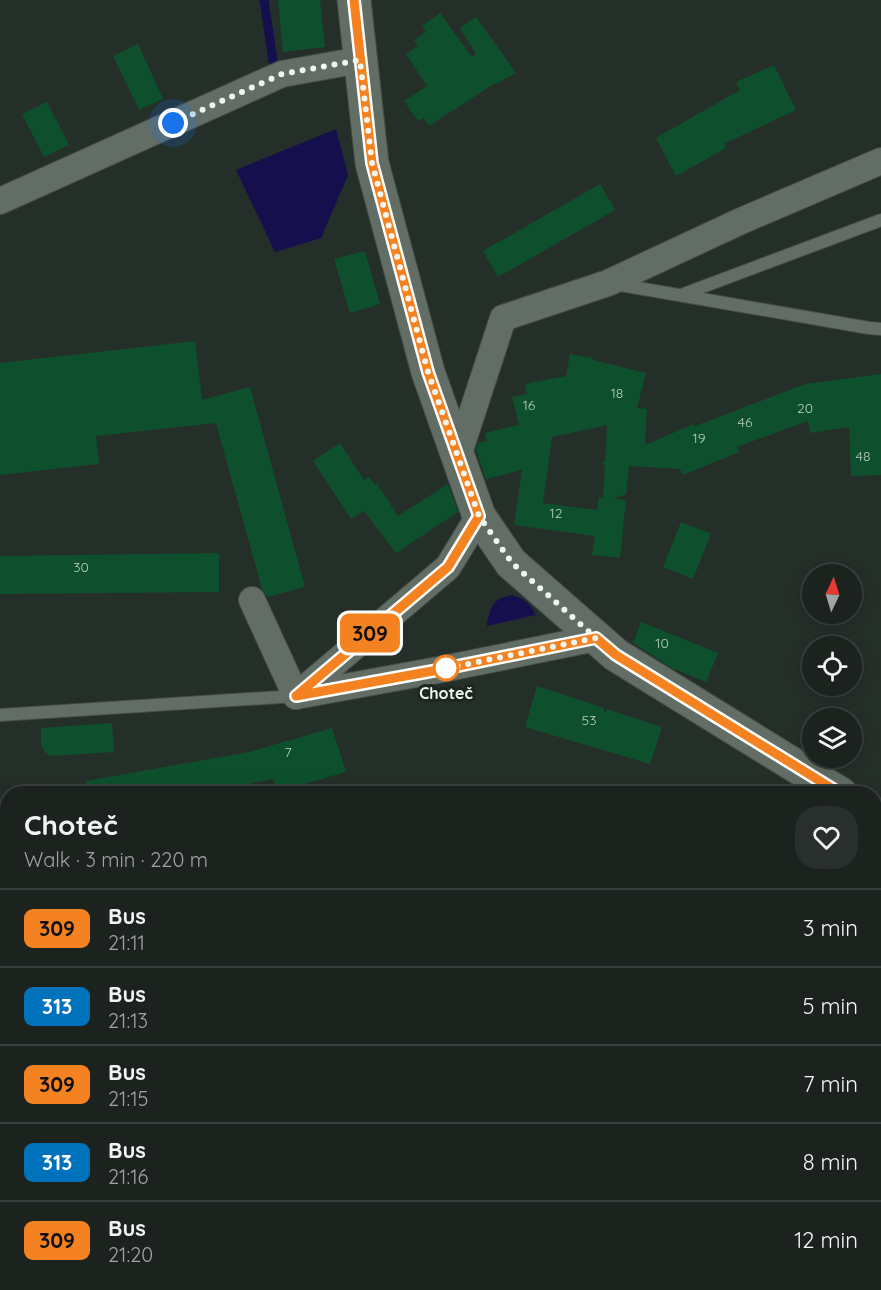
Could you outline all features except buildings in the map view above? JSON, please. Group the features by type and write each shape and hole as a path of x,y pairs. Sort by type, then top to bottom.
{"street":[{"path":"354,0 372,163 428,372 479,516 512,563 616,655 828,786"},
{"path":"0,201 282,74 360,60"},
{"path":"458,456 503,318 608,283 741,221 881,161"},
{"path":"296,696 448,567 479,516"},
{"path":"252,600 296,696"},
{"path":"296,696 596,638"}],"lane":[{"path":"680,295 881,220"},
{"path":"608,283 881,329"},
{"path":"0,716 296,696"}],"shaded area":[{"path":"336,129 348,175 321,238 275,252 236,170"},
{"path":"511,595 526,602 536,615 487,626 489,614 495,603"}],"waterway":[{"path":"264,0 273,61"}],"bus line":[{"name":"309","path":"354,0 372,163 428,372 479,516 448,567 296,696 596,638 616,655 828,786"}],"place":[{"name":"Choteč","path":"446,668"}],"route":[{"path":"173,123 282,74 360,60 372,163 428,372 479,516 512,563 596,638 438,670 446,668"}]}
